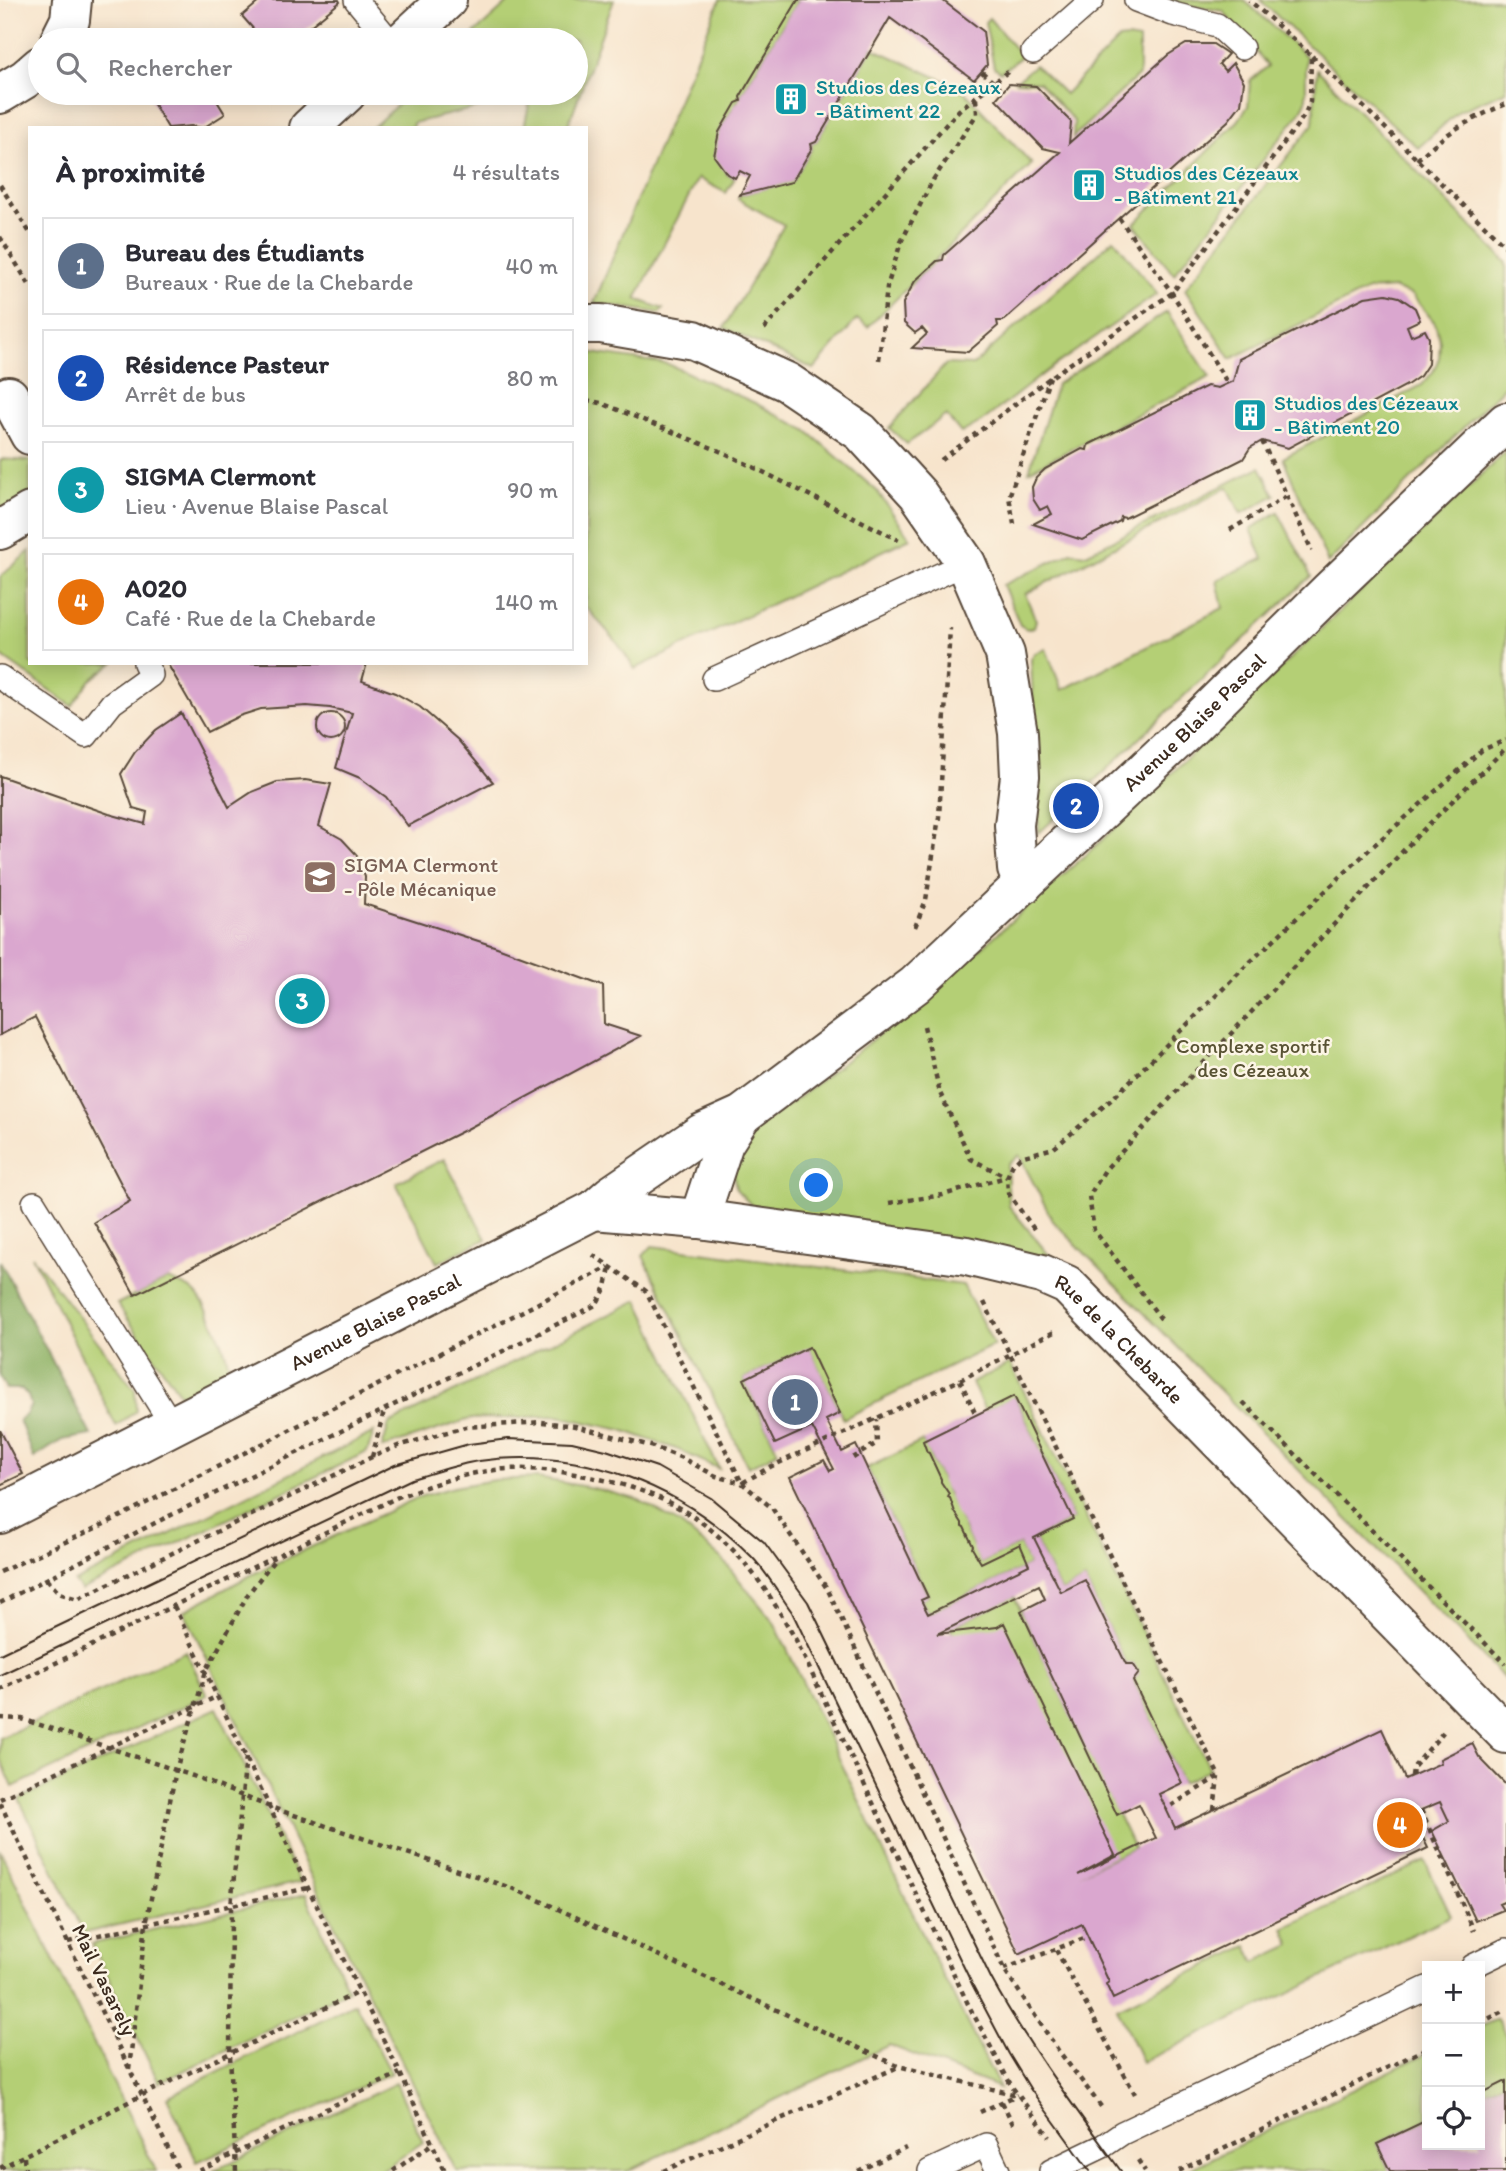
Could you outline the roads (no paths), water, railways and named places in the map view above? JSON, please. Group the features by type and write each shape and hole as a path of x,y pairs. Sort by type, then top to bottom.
{"street":[{"path":"66,28 70,20 72,0"},
{"path":"417,28 447,0"},
{"path":"0,94 28,76"},
{"path":"311,126 334,105"},
{"path":"588,324 694,340 787,382 861,432 909,484 963,559 1005,654 1018,733 1020,776 1014,825 1017,869 1023,885"},
{"path":"13,392 28,430"},
{"name":"Avenue Blaise Pascal","path":"0,1514 594,1210 611,1195 702,1133 742,1115 915,985 1188,730 1506,422"},
{"path":"0,530 28,513"},
{"name":"Avenue Blaise Pascal","path":"699,1219 724,1143 742,1115"},
{"name":"Rue de la Chebarde","path":"594,1210 699,1219 967,1256 1042,1274 1067,1285 1506,1734"}],"lane":[{"path":"356,0 378,28"},
{"path":"1033,52 1092,0"},
{"path":"1136,0 1173,14 1217,25 1242,48"},
{"path":"0,544 28,522"},
{"path":"714,679 963,559"},
{"path":"0,677 86,736 112,703 150,675 146,665"},
{"path":"34,1203 172,1425"},
{"path":"1057,2169 1103,2146 1122,2133 1422,1990"},
{"path":"930,2171 986,2145 998,2171"}],"tram line":[{"path":"0,1654 395,1465 469,1444 508,1439 572,1442 657,1467 711,1498 764,1542 808,1602 991,1978 1036,2052 1121,2171"},
{"path":"0,1675 412,1479 454,1466 517,1458 554,1460 591,1466 626,1476 660,1491 723,1531 751,1556 792,1612 973,1986 1009,2054 1031,2090 1090,2171"}],"place":[{"name":"Studios des Cézeaux - Bâtiment 22","path":"791,99"},
{"name":"Studios des Cézeaux - Bâtiment 21","path":"1089,185"},
{"name":"Studios des Cézeaux - Bâtiment 20","path":"1250,415"},
{"name":"Résidence Pasteur","path":"1076,806"},
{"name":"SIGMA Clermont - Pôle Mécanique","path":"320,877"},
{"name":"SIGMA Clermont","path":"302,1001"},
{"name":"Bureau des Étudiants","path":"795,1402"},
{"name":"A020","path":"1400,1825"}],"park label":[{"name":"Complexe sportif des Cézeaux","path":"1253,1058"}]}
